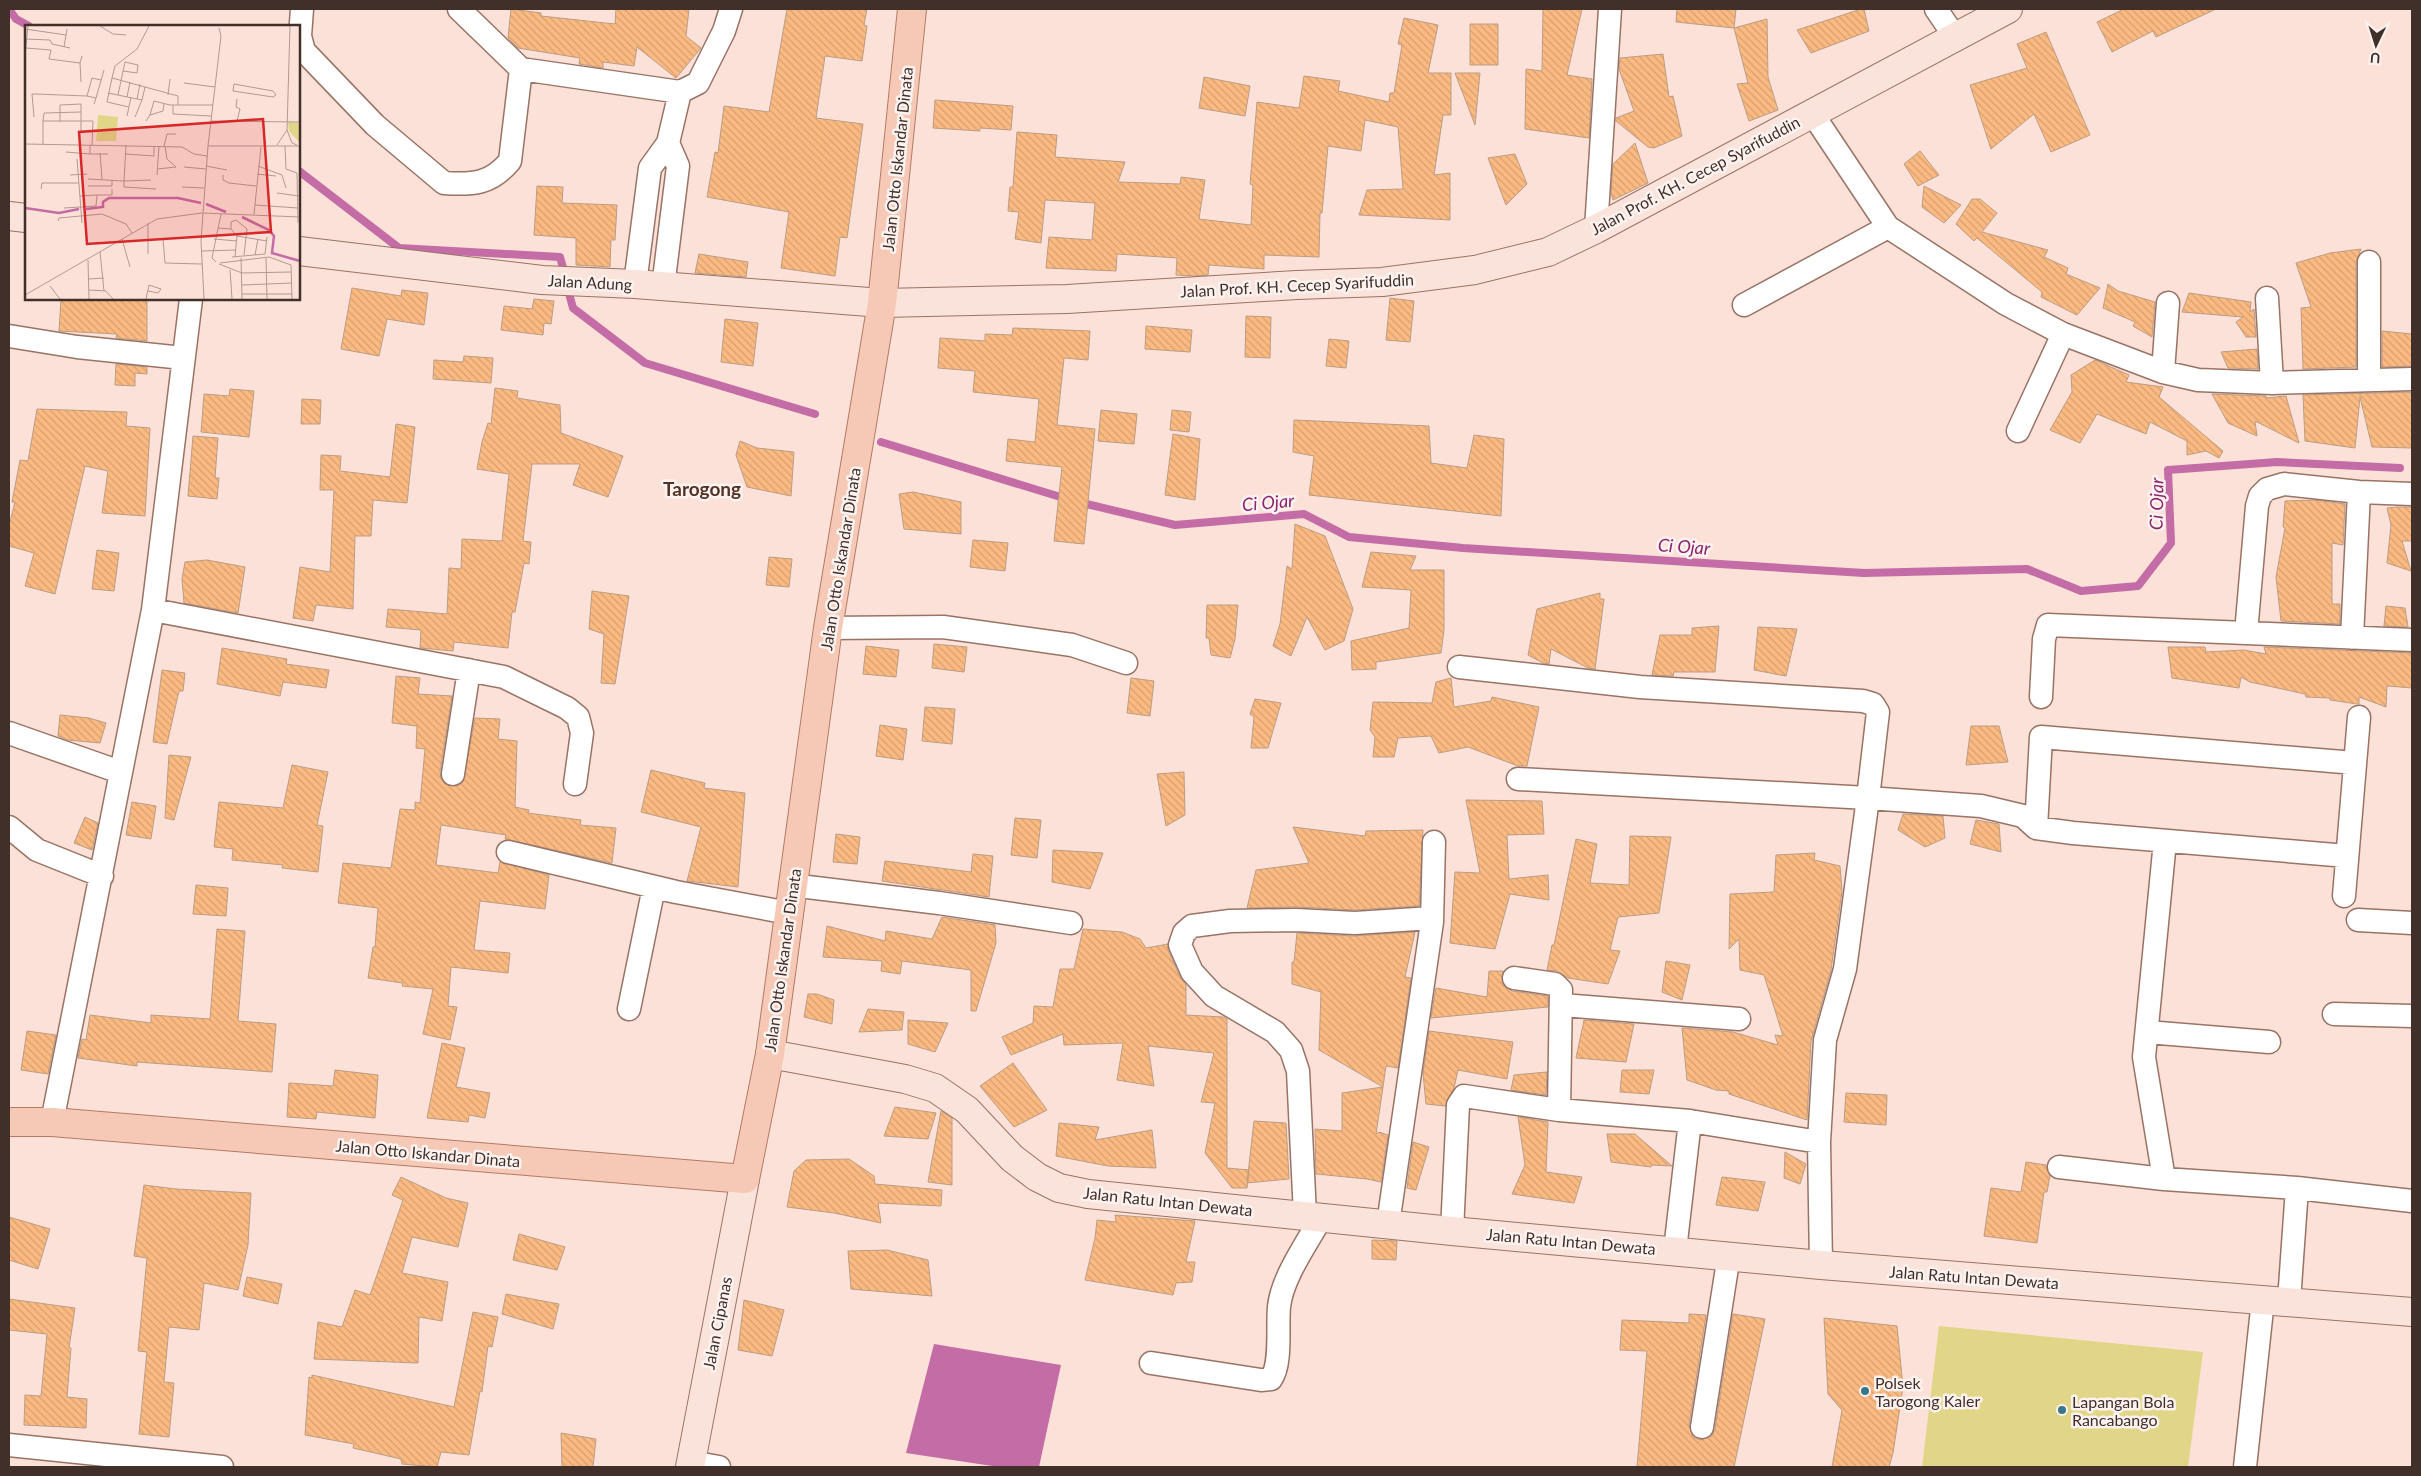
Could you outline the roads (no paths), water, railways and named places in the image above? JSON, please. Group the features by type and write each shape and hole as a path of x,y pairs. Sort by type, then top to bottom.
{"main road":[{"name":"Jalan Otto Iskandar Dinata","path":"9,1122 52,1122 745,1179 770,1054 791,885 828,628 882,303 912,9"}],"street":[{"path":"302,9 300,36 304,51 374,125 444,183 484,182 500,173 510,161 521,69"},
{"path":"459,9 521,69 680,92 698,83 724,31 731,9"},
{"path":"1596,229 1610,9"},
{"path":"1936,9 1955,37"},
{"name":"Jalan Prof. KH. Cecep Syarifuddin","path":"882,303 1067,299 1297,285 1382,282 1475,270 1548,252 1596,229 2008,9"},
{"path":"635,284 650,168 668,143 680,92"},
{"path":"1812,113 1888,227 2006,304 2063,334 2163,372 2198,380 2272,383 2412,379"},
{"path":"663,287 678,166 668,143"},
{"path":"9,216 25,218"},
{"path":"1744,305 1888,227"},
{"name":"Jalan Adung","path":"300,251 542,280 635,284 882,303"},
{"path":"2369,262 2369,379"},
{"path":"2267,298 2272,383"},
{"path":"52,1122 153,610 190,300"},
{"path":"2163,372 2168,303"},
{"path":"2018,431 2063,334"},
{"path":"9,336 184,358"},
{"path":"2246,633 2260,496 2267,489 2284,484 2359,492 2412,494"},
{"path":"2352,638 2359,492"},
{"path":"153,610 504,677 566,708 578,717 582,734 575,784"},
{"path":"2041,697 2044,639 2048,624 2412,640"},
{"path":"828,628 943,627 1072,645 1126,663"},
{"path":"1459,667 1632,686 1863,701 1873,704 1878,712 1845,969 1825,1040 1819,1142 1821,1265"},
{"path":"453,774 469,670"},
{"path":"2344,896 2359,717"},
{"path":"2036,828 2042,730 2355,763"},
{"path":"9,734 120,772"},
{"path":"1518,779 1981,806 2023,816 2036,828 2073,833 2346,856"},
{"path":"9,827 38,850 102,876"},
{"path":"2164,1179 2153,1101 2146,1075 2144,1057 2165,840"},
{"path":"1388,1224 1432,918 1434,842"},
{"path":"508,852 654,888 789,912"},
{"path":"791,885 939,903 1071,923"},
{"path":"629,1009 654,888"},
{"path":"1151,1363 1261,1380 1271,1379 1276,1369 1279,1305 1284,1284 1314,1216 1298,1071 1291,1050 1275,1032 1214,996 1192,972 1180,945 1182,937 1192,926 1230,921 1296,920 1355,923 1432,918"},
{"path":"2358,920 2412,923"},
{"path":"1514,978 1555,984 1561,990 1559,1110"},
{"path":"1562,1005 1739,1019"},
{"path":"2334,1014 2412,1016"},
{"path":"2147,1032 2270,1042"},
{"name":"Jalan Ratu Intan Dewata","path":"770,1054 905,1079 935,1088 967,1110 1012,1158 1037,1177 1059,1188 1141,1200 1821,1265 2412,1312"},
{"path":"1452,1231 1460,1100 1464,1096 1559,1110 1690,1121 1819,1142"},
{"path":"1675,1250 1690,1121"},
{"path":"2059,1167 2164,1179 2297,1188 2412,1201"},
{"name":"Jalan Cipanas","path":"690,1464 745,1179"},
{"path":"2245,1467 2297,1188"},
{"path":"1702,1427 1729,1255"},
{"path":"9,1446 222,1467"},
{"path":"690,1464 719,1467"}],"waterway":[{"path":"9,9 16,19 27,25"},
{"path":"300,172 399,248 560,257 565,275"},
{"path":"567,286 573,308 645,363 815,414"},
{"name":"Ci Ojar","path":"881,442 1067,499"},
{"name":"Ci Ojar","path":"1078,502 1175,525 1304,514 1349,537 1463,548 1864,573 2027,569 2081,591 2138,586 2171,543 2168,470 2277,462 2400,468"}],"place":[{"name":"Polsek Tarogong Kaler","path":"1865,1391"},
{"name":"Lapangan Bola Rancabango","path":"2062,1410"}],"district":[{"name":"Tarogong","path":"702,488"}]}
